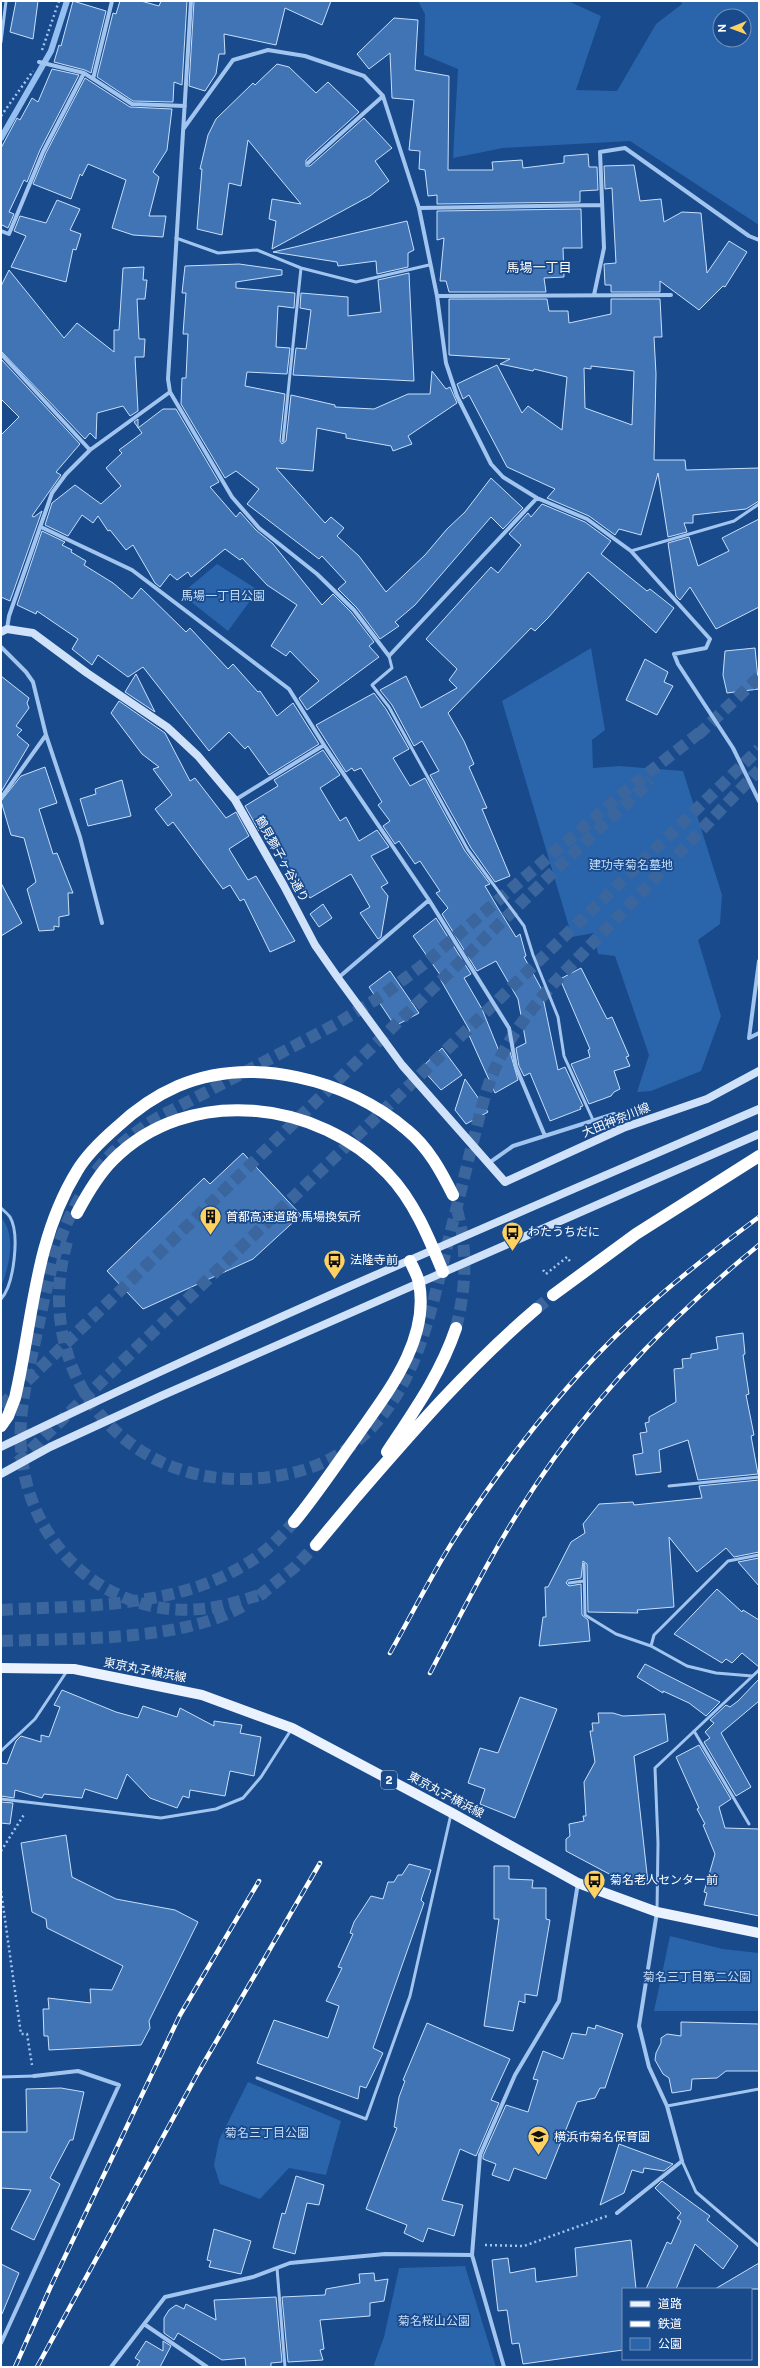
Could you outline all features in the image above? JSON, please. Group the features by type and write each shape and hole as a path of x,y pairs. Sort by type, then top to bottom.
{"highway":[{"path":"1,1426 8,1416 15,1398 39,1266 61,1200 78,1169 101,1141 149,1101 178,1086 211,1077 245,1073 304,1078 336,1088 387,1114 408,1130 427,1150 453,1195"},
{"path":"77,1212 93,1184 113,1160 135,1141 161,1126 187,1117 216,1111 246,1110 278,1113 310,1122 339,1136 367,1155 389,1174 406,1198 434,1250 443,1272"},
{"path":"553,1295 636,1234 759,1156"},
{"path":"294,1522 314,1498 392,1387 404,1364 418,1323 419,1282 410,1261"},
{"path":"316,1545 356,1497 448,1393 479,1360 536,1309"},
{"path":"356,1497 430,1388 446,1358 456,1328"}],"main road":[{"name":"鶴見獅子ヶ谷通り","path":"4,631 33,633 87,673 167,727 198,756 235,800 284,886 315,945 338,978 402,1065 488,1164"},
{"name":"大田神奈川線","path":"488,1164 505,1182 623,1128 707,1099 759,1071"},
{"path":"1,1446 134,1383 525,1210 759,1109"},
{"path":"1,1474 50,1447 161,1396 759,1134"},
{"name":"東京丸子横浜線","path":"1,1668 68,1669 202,1694 292,1728 452,1813 578,1883 657,1912 759,1933"}],"street":[{"path":"93,79 112,1"},
{"path":"191,1 168,379 170,392 232,497 259,528 317,574 354,610 389,656 537,498"},
{"path":"184,128 233,60 268,50 305,56 364,76 383,96 419,208 437,296 446,362 457,396 491,464 503,477 537,498 587,519 631,551 710,640 706,648 674,654 678,664 733,748 759,801"},
{"path":"39,62 84,73 132,104 185,106"},
{"path":"1,231 9,234 43,152 84,73"},
{"path":"308,163 383,96"},
{"path":"594,295 604,248 601,205 600,152 625,148 749,236 759,240"},
{"path":"419,208 601,205"},
{"path":"437,296 671,295"},
{"path":"1,354 90,450"},
{"path":"4,631 52,493 66,474 90,450 170,392"},
{"path":"41,527 132,570 289,689 324,745 429,900 509,1028 516,1067 545,1136"},
{"path":"1,647 34,682 46,736 80,837 102,924"},
{"path":"1,798 46,736"},
{"path":"235,800 324,745"},
{"path":"338,978 429,900"},
{"path":"759,961 749,1038 759,1033"},
{"path":"488,1164 513,1146 614,1114"},
{"path":"504,2367 472,2255 480,2155 515,2075 559,2001 578,1883"},
{"path":"617,2213 682,2161 667,2106 649,2067 639,2026 657,1912"},
{"path":"1,2343 119,2085 78,2071 34,2076"},
{"path":"111,2367 165,2297 253,2277 290,2263 385,2254 472,2255"},
{"path":"144,2324 206,2367"}],"lane":[{"path":"1,42 6,1"},
{"path":"176,238 218,253 257,250 301,268 356,282 430,265"},
{"path":"283,441 301,268"},
{"path":"631,551 734,521 759,504"},
{"path":"389,656 392,668 372,685 389,707 468,850 524,926 558,1017 564,1056 593,1120"},
{"path":"1,1208 10,1218 16,1243 6,1294 1,1299"},
{"path":"669,1486 759,1477"},
{"path":"651,1646 654,1635 728,1561 759,1555"},
{"path":"584,1564 585,1615 616,1634 651,1646 687,1666 716,1673 752,1676"},
{"path":"569,1583 584,1581"},
{"path":"1,1751 35,1719 68,1669"},
{"path":"657,1912 658,1843 654,1768 759,1670"},
{"path":"1,1799 161,1818 216,1809 243,1798 261,1777 292,1728"},
{"path":"694,1731 749,1824"},
{"path":"257,2078 366,2119 410,1996 452,1813"},
{"path":"1,2077 34,2076"},
{"path":"667,2106 759,2089"},
{"path":"682,2161 696,2192 759,2246"},
{"path":"277,2268 285,2367"}],"path":[{"path":"1,1851 31,1803"},
{"path":"1,1891 21,2034 27,2034 34,2076"},
{"path":"473,2245 524,2246 617,2213"}],"green space":[{"path":"418,1 568,1 601,16 576,90 617,91 656,24 682,4 681,1 759,1 759,225 630,141 503,148 453,158 458,69 424,55 425,14"},
{"name":"馬場一丁目公園","path":"217,564 258,590 228,631 181,594"},
{"name":"建功寺菊名墓地","path":"591,648 605,730 592,740 593,768 619,766 683,771 722,895 720,924 698,940 721,1016 701,1071 651,1091 637,1092 649,1055 615,956 598,954 594,933 572,937 502,701"},
{"path":"1,1217 9,1233 10,1252 7,1270 1,1287"},
{"name":"菊名三丁目第二公園","path":"670,1936 723,1949 759,1953 759,2011 654,2011"},
{"name":"菊名三丁目公園","path":"248,2082 341,2121 326,2175 289,2168 260,2199 220,2184 214,2165 219,2140"},
{"name":"菊名桜山公園","path":"465,2266 496,2367 373,2367 384,2337 399,2268"}],"building":[{"path":"16,1 38,1 33,39 10,32"},
{"path":"73,1 106,11 91,73 54,62 59,45 61,46"},
{"path":"120,1 141,1 159,6 161,1 187,1 182,85 174,82 173,102 133,101 97,77 113,13 116,14"},
{"path":"194,1 331,1 322,25 285,8 276,45 224,34 225,54 219,54 216,74 205,91 189,86"},
{"path":"394,18 418,20 415,70 449,76 448,170 493,170 492,162 522,160 523,168 564,163 564,156 588,154 589,167 597,167 598,190 580,191 580,202 437,204 437,195 428,196 425,170 419,169 420,151 409,150 414,100 392,98 390,53 369,69 357,54"},
{"path":"277,64 289,67 316,93 328,82 359,112 306,160 306,166 310,166 364,118 392,148 375,161 389,181 370,196 272,249 276,221 269,219 272,199 301,204 248,140 241,186 229,183 222,235 197,229 202,169 200,169 208,135 216,119 253,83 255,85"},
{"path":"52,69 79,75 40,150 27,182 24,180 9,212 14,214 8,228 2,225 1,228 1,148 17,118 20,120 32,98 38,102"},
{"path":"85,78 130,107 172,109 167,150 153,172 159,177 149,216 166,216 163,237 133,235 112,228 126,180 88,164 82,176 80,174 71,199 33,184 46,153"},
{"path":"634,165 640,201 661,199 664,222 682,212 701,213 707,273 729,241 747,252 725,287 723,286 699,310 660,281 660,292 611,292 611,285 605,285 604,264 616,263 612,188 605,189 604,166"},
{"path":"57,200 80,209 70,230 81,234 76,250 73,249 66,282 11,267 26,236 14,231 20,216 46,223"},
{"path":"581,209 582,248 563,248 564,277 544,278 546,292 449,292 446,281 440,281 444,238 437,240 437,211"},
{"path":"407,221 414,250 408,253 408,267 377,274 376,261 338,266 337,262 273,252"},
{"path":"239,264 282,270 282,275 236,282 236,288 295,293 294,308 278,306 276,347 290,348 287,374 247,372 245,386 285,394 280,441 282,444 286,441 291,395 335,405 335,407 374,409 408,394 430,394 432,371 446,389 450,387 457,403 408,436 412,444 393,451 391,446 346,438 346,434 317,428 313,471 276,468 325,523 331,517 344,528 337,536 359,556 386,592 425,555 447,529 465,512 491,478 523,508 503,529 491,517 415,605 395,622 399,626 380,639 357,608 338,589 346,582 322,556 319,559 247,504 259,489 236,471 225,478 181,404 182,378 186,378 188,334 183,334 186,293 182,293 185,266"},
{"path":"144,267 143,280 147,280 145,299 137,299 139,339 145,339 144,357 135,357 138,411 130,416 123,406 97,413 96,439 90,433 85,439 1,351 1,286 9,270 64,338 77,323 114,352 114,330 119,330 123,268"},
{"path":"409,273 414,381 293,375 296,348 306,349 311,310 300,308 301,293 348,297 348,316 381,312 378,280"},
{"path":"449,299 547,299 549,311 568,311 569,323 611,314 611,299 660,299 662,337 654,337 656,374 654,460 685,460 686,470 759,468 759,501 746,509 693,515 693,523 684,523 687,532 668,537 658,473 641,535 619,529 615,535 589,516 547,498 555,489 507,467 469,395 463,399 457,384 497,365 522,413 528,406 562,430 567,377 534,369 533,371 500,364 510,359 449,355","holes":["591,366 634,371 632,425 585,408 584,368 591,369"]},
{"path":"1,359 80,444 56,472 61,475 32,516 34,517 42,511 10,601 1,597 1,435 19,417 1,399"},
{"path":"163,409 176,409 219,482 210,487 236,517 240,512 256,530 273,544 322,605 333,594 351,612 374,642 369,646 379,657 307,710 299,698 319,681 290,651 286,656 271,646 297,605 267,585 242,558 240,560 225,549 191,577 188,572 177,580 170,574 160,587 155,583 133,545 126,550 110,530 108,531 98,516 93,523 82,515 68,536 45,525 52,503 75,485 101,504 121,486 106,468 122,453 119,450 142,433 138,428"},
{"path":"138,419 138,428 134,422"},
{"path":"542,504 585,522 611,541 601,554 647,591 650,589 674,608 656,633 588,572 548,618 535,631 531,628 448,713 464,741 474,764 469,767 487,808 482,809 510,876 495,882 471,848 430,775 439,771 422,741 414,746 392,705 380,690 406,676 421,708 457,688 449,680 457,669 426,639 491,567 498,573 521,545 509,534 528,513 531,517"},
{"path":"759,519 759,607 716,629 690,587 680,600 676,596 668,543 689,537 698,566 729,551 722,538"},
{"path":"42,531 65,542 62,545 72,550 71,552 86,561 84,565 113,583 132,599 141,588 186,632 190,628 228,669 233,664 258,692 260,691 277,716 293,703 319,744 269,775 248,746 245,749 229,732 209,751 143,667 128,677 98,655 92,665 72,649 78,639 37,611 36,614 17,605"},
{"path":"755,648 759,689 727,693 723,675 725,651"},
{"path":"645,659 668,672 664,682 673,686 657,715 626,700"},
{"path":"136,674 155,712 125,692"},
{"path":"1,676 29,698 27,703 29,708 16,726 22,730 17,735 29,745 1,792"},
{"path":"374,693 386,709 409,749 393,758 410,786 425,778 465,851 490,884 485,886 498,908 516,937 520,934 526,956 524,957 541,988 558,1070 565,1067 583,1106 580,1107 581,1109 550,1121 530,1073 524,1076 519,1066 516,1048 526,1043 518,999 496,961 477,971 442,914 448,908 436,893 440,891 420,861 415,864 399,841 395,844 383,826 390,821 378,805 382,802 361,768 354,771 352,768 346,772 316,725"},
{"path":"119,701 165,733 190,781 195,778 226,818 236,812 249,836 229,849 248,880 256,876 295,941 270,952 244,899 240,901 230,885 223,889 173,822 168,826 155,809 172,795 153,769 159,767 142,754 111,713"},
{"path":"323,750 340,775 320,788 340,821 346,817 359,841 377,830 389,847 371,856 388,883 381,887 388,896 381,937 378,939 360,913 370,907 351,874 310,898 281,857 284,855 264,827 259,831 245,806 278,786 274,780"},
{"path":"45,767 57,803 39,809 53,854 57,853 73,893 68,893 69,915 59,917 59,927 54,926 54,930 39,931 27,889 36,882 24,838 11,835 1,801 21,776"},
{"path":"122,780 131,816 88,826 80,799 96,794 95,789"},
{"path":"1,883 22,923 1,936"},
{"path":"323,904 332,918 319,927 310,914"},
{"path":"436,918 471,974 464,978 482,1009 501,1056 510,1052 518,1080 495,1093 468,1033 470,1031 439,977 441,976 413,936"},
{"path":"581,968 607,1019 612,1017 629,1056 626,1057 630,1066 614,1071 620,1089 614,1092 611,1096 589,1104 571,1064 590,1057 588,1050 590,1049 560,979"},
{"path":"390,971 419,1013 395,1026 369,987"},
{"path":"442,1048 462,1075 441,1090 421,1068"},
{"path":"465,1079 488,1112 466,1124 455,1110"},
{"name":"首都高速道路 馬場換気所","path":"243,1153 301,1215 253,1259 143,1309 107,1271 204,1178 210,1184"},
{"path":"743,1333 745,1354 743,1355 749,1394 746,1395 754,1435 751,1436 758,1474 698,1480 688,1440 659,1450 661,1472 636,1475 633,1455 643,1453 640,1433 647,1432 645,1423 649,1422 649,1417 676,1402 674,1369 683,1368 682,1359 691,1358 691,1354 718,1349 716,1337"},
{"path":"759,1480 759,1552 734,1557 726,1548 697,1572 669,1537 674,1607 637,1610 638,1613 588,1612 587,1564 583,1561 581,1578 568,1580 566,1583 569,1586 581,1584 582,1615 588,1620 590,1641 539,1646 543,1617 546,1617 545,1587 548,1587 571,1542 585,1533 583,1524 599,1504 633,1502 634,1505 702,1498 699,1486"},
{"path":"759,1558 759,1586 738,1562"},
{"path":"717,1589 742,1612 743,1610 759,1620 759,1667 742,1653 732,1663 726,1659 722,1663 674,1634"},
{"path":"645,1664 720,1702 706,1716 689,1703 663,1691 663,1693 637,1677"},
{"path":"759,1679 759,1701 721,1733 751,1787 736,1796 704,1742 710,1738 705,1732 714,1723 710,1720 726,1705 730,1707 738,1701"},
{"path":"62,1690 116,1712 138,1718 143,1706 177,1717 180,1708 214,1726 214,1721 242,1725 240,1733 261,1737 254,1776 230,1771 225,1796 190,1790 189,1798 183,1796 177,1808 150,1798 127,1774 117,1799 85,1789 82,1798 44,1794 42,1798 15,1790 14,1798 1,1796 1,1763 7,1764 16,1741 21,1736 41,1742 41,1735 49,1737 60,1707 54,1705"},
{"path":"520,1697 557,1709 515,1818 480,1804 485,1789 468,1783 480,1748 498,1753"},
{"path":"598,1713 613,1713 623,1716 665,1714 668,1741 634,1756 648,1883 628,1884 566,1851 566,1839 570,1836 569,1824 584,1821 583,1816 586,1816 584,1782 595,1762 590,1731 593,1731 592,1723 599,1723"},
{"path":"699,1745 731,1799 719,1807 725,1828 759,1829 759,1916 704,1905 707,1893 704,1892 715,1854 703,1825 705,1824 697,1809 699,1808 676,1757"},
{"path":"1,1802 13,1803 10,1824 1,1823"},
{"path":"66,1835 72,1877 116,1899 175,1910 198,1922 149,2021 150,2028 141,2045 49,2050 48,2036 44,2036 43,2009 49,2009 48,1998 91,2003 90,1989 112,1990 123,1966 47,1928 46,1919 32,1912 21,1843"},
{"path":"409,1864 431,1870 421,1900 424,1903 373,2048 383,2053 366,2088 360,2086 358,2099 257,2063 274,2020 328,2038 339,2006 326,2001 342,1968 338,1967 353,1934 350,1933 354,1922 371,1896 383,1899 388,1882 394,1882 398,1875 402,1875"},
{"path":"494,1866 509,1866 509,1879 533,1880 532,1888 546,1888 546,1919 550,1920 537,1996 525,1994 525,2003 519,2001 513,2031 484,2026 499,1919 494,1919"},
{"path":"681,2022 759,2024 759,2071 726,2071 717,2078 692,2079 691,2090 672,2093 669,2078 663,2074 655,2060 656,2053 661,2043 661,2038 667,2034 681,2036"},
{"path":"427,2023 510,2059 491,2100 499,2103 476,2156 460,2149 442,2200 463,2205 454,2236 428,2228 423,2242 404,2233 407,2225 366,2209 397,2128 394,2127 399,2097 405,2081 403,2080"},
{"path":"596,2025 623,2034 605,2088 600,2088 595,2098 577,2102 546,2179 514,2168 509,2181 492,2175 496,2164 483,2159 483,2156 506,2105 528,2112 538,2080 533,2079 543,2051 563,2059 572,2033 586,2035 588,2027 595,2029"},
{"path":"61,2088 84,2092 73,2140 70,2140 50,2178 60,2184 34,2240 11,2229 31,2190 1,2188 1,2132 27,2132 26,2089"},
{"path":"619,2144 673,2164 664,2171 644,2168 643,2173 632,2170 624,2193 600,2205"},
{"path":"296,2176 324,2185 319,2205 307,2203 295,2254 273,2248 282,2213 285,2214"},
{"path":"662,2181 710,2216 707,2220 738,2246 723,2269 695,2244 676,2288 646,2288 667,2242 671,2244 681,2221 677,2218 681,2213 655,2188"},
{"path":"214,2229 251,2241 241,2274 209,2267 211,2261 207,2260"},
{"path":"631,2240 636,2288 622,2288 622,2350 523,2364 519,2343 512,2344 507,2310 498,2311 492,2260 508,2258 510,2273 535,2268 536,2282 577,2276 575,2248"},
{"path":"759,2263 759,2289 717,2288"},
{"path":"1,2264 19,2273 2,2314 1,2314"},
{"path":"374,2273 375,2281 388,2279 384,2301 370,2303 370,2316 320,2320 324,2349 320,2350 323,2360 288,2362 282,2297 325,2295 326,2289 360,2283 359,2274"},
{"path":"276,2297 282,2362 271,2363 271,2367 246,2367 245,2358 222,2360 178,2333 174,2340 164,2333 164,2318 169,2310 176,2305 184,2309 186,2304 216,2320 214,2300"},
{"path":"146,2341 163,2351 163,2341 171,2346 160,2367 136,2367 140,2361 135,2358"}],"waterway":[{"path":"1,138 51,51 67,1"}],"tunnel":[{"path":"698,735 759,677"},
{"path":"96,1171 124,1142 157,1118 338,1023 383,995 424,964 624,792 703,730"},
{"path":"18,1462 759,749"},
{"path":"67,1242 59,1287 62,1331 74,1371 94,1407 123,1437 158,1460 199,1475 245,1479 280,1476 313,1467 334,1457 358,1440 378,1420 395,1398 408,1374 419,1348 428,1322 485,1096 491,1078 510,1040 526,1017 553,984 759,770"},
{"path":"1,1406 549,876 651,780"},
{"path":"80,1197 65,1227 54,1258 28,1373 22,1407 22,1458 29,1492 42,1523 61,1550 84,1573 111,1591 142,1604 175,1609 210,1608 231,1604 265,1593"},
{"path":"456,1328 464,1284 463,1240 457,1210"},
{"path":"536,1309 553,1295"},
{"path":"1,1610 99,1605 164,1596 195,1587 225,1575 254,1559 280,1537 294,1522"},
{"path":"259,1596 295,1567 316,1545"},
{"path":"1,1641 92,1638 158,1632 189,1626 218,1618 243,1606"}],"railway":[{"path":"390,1653 452,1542 480,1500 518,1448 559,1397 603,1349 642,1311 691,1269 759,1217"},
{"path":"430,1673 506,1532 535,1486 584,1419 610,1388 667,1327 727,1271 759,1245"},
{"path":"37,2367 199,2071 320,1863"},
{"path":"15,2367 50,2288 180,2015 259,1881"}],"place":[{"name":"首都高速道路 馬場換気所","path":"210,1236"},
{"name":"わたうちだに","path":"512,1252"},
{"name":"法隆寺前","path":"334,1280"},
{"name":"菊名老人センター前","path":"595,1900"},
{"name":"横浜市菊名保育園","path":"539,2156"}],"district":[{"name":"馬場一丁目","path":"539,267"}]}
